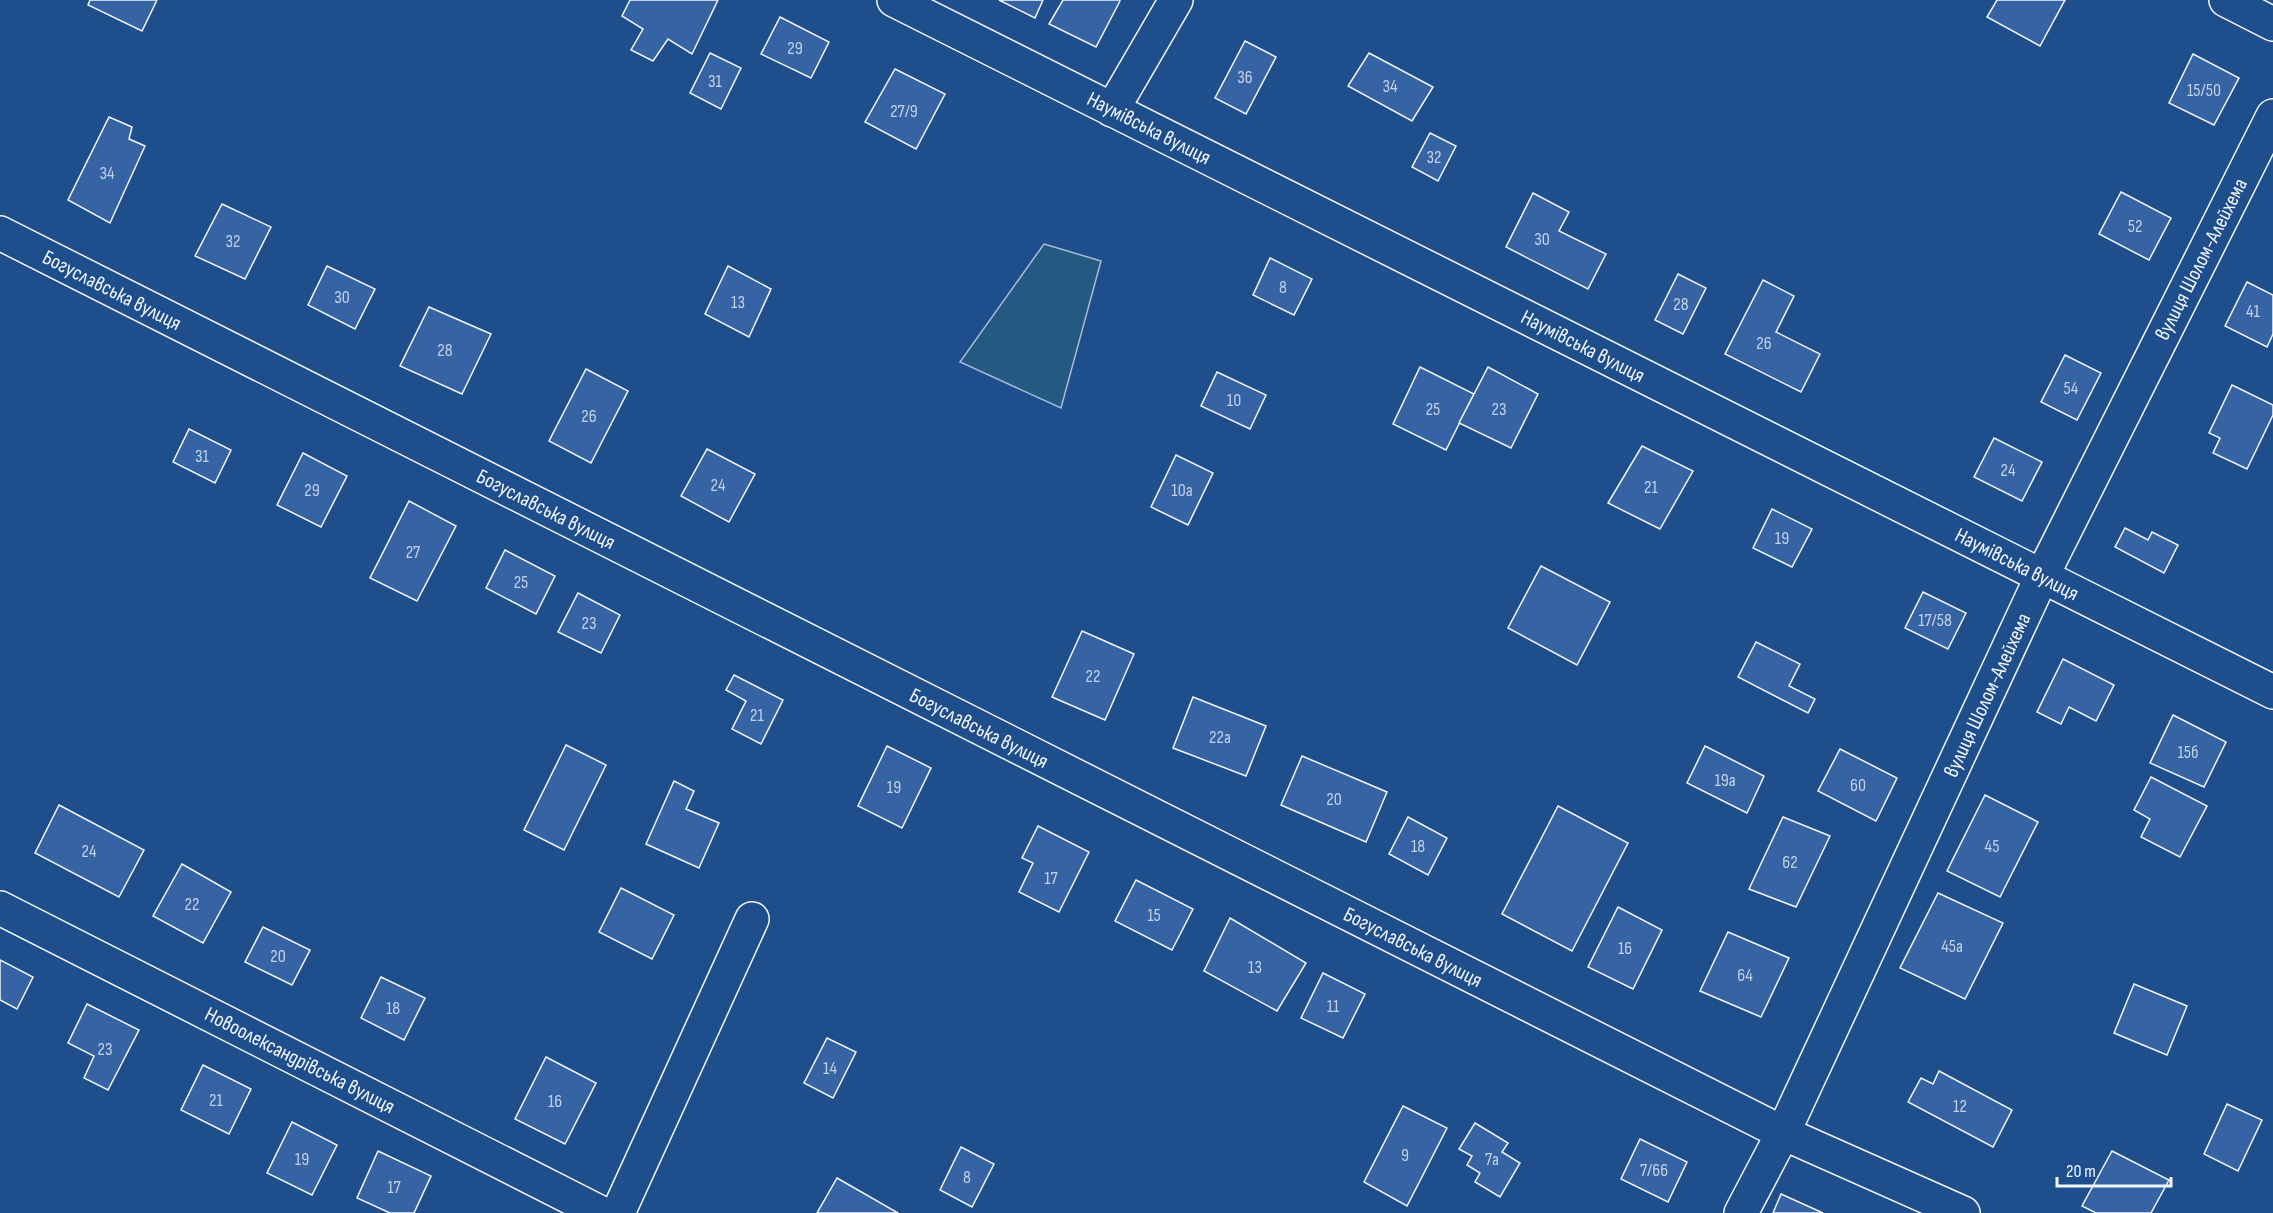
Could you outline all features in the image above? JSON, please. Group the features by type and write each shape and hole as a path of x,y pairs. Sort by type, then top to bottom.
{"street":[{"name":"Наумівська вулиця","path":"894,0 2273,692"},
{"path":"1112,110 1176,0"},
{"path":"2226,0 2273,24"},
{"name":"вулиця Шолом-Алейхема","path":"1741,1213 1783,1133 2042,576 2273,116"},
{"name":"Богуславська вулиця","path":"0,233 1783,1133 1963,1213"},
{"name":"Новоолександрівська вулиця","path":"0,908 601,1213"},
{"path":"618,1213 752,919"}],"shaded area":[{"path":"1044,244 1101,261 1061,408 960,362"}],"building":[{"path":"90,0 157,0 142,31 88,5"},
{"path":"630,0 718,0 692,54 668,39 653,61 631,50 643,29 622,16"},
{"path":"999,0 1043,0 1035,18"},
{"path":"1063,0 1120,1 1096,47 1049,24"},
{"path":"1997,0 2065,0 2040,46 1987,17"},
{"path":"780,17 829,42 811,78 761,54"},
{"path":"1245,41 1276,57 1246,114 1215,98"},
{"path":"710,53 741,68 721,109 690,93"},
{"path":"1369,53 1433,87 1412,121 1348,86"},
{"path":"2193,54 2239,78 2214,125 2169,103"},
{"path":"895,69 945,94 916,149 865,122"},
{"path":"109,117 132,127 129,139 145,146 110,223 68,200"},
{"path":"1430,133 1456,146 1438,181 1412,167"},
{"path":"2121,192 2171,218 2149,260 2099,234"},
{"path":"1533,193 1569,212 1559,231 1606,254 1588,289 1506,247"},
{"path":"222,204 271,227 245,279 195,256"},
{"path":"1270,258 1312,279 1294,315 1253,295"},
{"path":"327,266 375,289 355,329 308,305"},
{"path":"728,266 771,289 749,337 705,314"},
{"path":"1678,274 1706,288 1683,334 1655,320"},
{"path":"1763,280 1794,296 1776,332 1820,354 1801,392 1725,354"},
{"path":"2247,282 2273,295 2273,334 2267,347 2225,326"},
{"path":"429,307 491,334 462,394 400,366"},
{"path":"2065,355 2101,373 2077,420 2041,402"},
{"path":"1420,367 1474,394 1446,450 1393,424"},
{"path":"1488,367 1538,394 1511,448 1459,423"},
{"path":"586,369 628,391 591,463 549,441"},
{"path":"1217,372 1266,395 1250,429 1201,406"},
{"path":"2232,385 2273,405 2273,415 2247,469 2213,453 2220,438 2209,433"},
{"path":"189,429 231,450 215,483 173,462"},
{"path":"1994,438 2042,462 2022,501 1974,477"},
{"path":"1642,446 1693,471 1660,529 1608,503"},
{"path":"707,449 755,474 729,522 681,496"},
{"path":"303,453 347,476 321,527 277,505"},
{"path":"1176,455 1213,473 1188,525 1151,507"},
{"path":"409,501 456,526 417,601 370,578"},
{"path":"1772,509 1812,529 1792,567 1753,548"},
{"path":"2125,528 2148,540 2152,532 2178,545 2164,573 2115,547"},
{"path":"505,550 555,576 536,614 486,588"},
{"path":"1541,566 1610,602 1577,665 1508,628"},
{"path":"1923,592 1966,613 1948,649 1905,628"},
{"path":"578,593 620,615 601,653 558,632"},
{"path":"1082,631 1134,654 1105,720 1052,697"},
{"path":"1756,642 1800,664 1789,686 1815,699 1808,713 1738,677"},
{"path":"2063,659 2114,685 2096,721 2069,707 2061,724 2037,712"},
{"path":"734,675 783,700 761,744 732,729 746,701 726,690"},
{"path":"1193,697 1266,726 1246,776 1173,748"},
{"path":"2173,715 2226,742 2204,787 2150,763"},
{"path":"566,745 606,765 564,850 524,830"},
{"path":"887,746 931,768 902,828 858,806"},
{"path":"1705,746 1764,776 1747,813 1687,783"},
{"path":"1840,749 1897,778 1876,821 1818,791"},
{"path":"1302,756 1387,792 1366,842 1281,805"},
{"path":"2151,777 2207,806 2180,857 2141,837 2150,819 2134,810"},
{"path":"674,781 694,791 686,809 719,823 699,868 646,844"},
{"path":"1985,795 2038,822 2000,897 1947,871"},
{"path":"59,805 144,850 119,897 35,853"},
{"path":"1558,806 1628,843 1572,951 1502,914"},
{"path":"1408,817 1447,838 1428,875 1389,854"},
{"path":"1783,817 1830,836 1796,907 1749,889"},
{"path":"1038,826 1089,852 1059,912 1019,892 1033,863 1022,858"},
{"path":"182,864 231,892 203,943 153,916"},
{"path":"1136,880 1193,909 1172,950 1115,921"},
{"path":"621,888 674,915 652,959 599,932"},
{"path":"1938,893 2003,923 1965,999 1900,968"},
{"path":"1618,907 1662,930 1633,989 1588,967"},
{"path":"1230,918 1306,963 1277,1011 1204,971"},
{"path":"263,927 310,950 292,985 245,962"},
{"path":"1728,932 1789,958 1761,1017 1700,991"},
{"path":"0,960 33,977 17,1009 0,1000"},
{"path":"1323,973 1365,994 1343,1038 1301,1018"},
{"path":"381,977 425,998 404,1040 361,1018"},
{"path":"2134,984 2187,1006 2167,1055 2114,1033"},
{"path":"87,1004 139,1030 108,1090 84,1078 94,1056 68,1043"},
{"path":"827,1038 856,1052 833,1098 804,1083"},
{"path":"546,1057 596,1083 565,1144 515,1119"},
{"path":"203,1065 251,1089 229,1134 181,1110"},
{"path":"1939,1071 2012,1110 1993,1147 1908,1102 1921,1078 1933,1084"},
{"path":"2227,1104 2262,1120 2238,1171 2204,1154"},
{"path":"1403,1106 1447,1128 1407,1206 1364,1182"},
{"path":"292,1122 337,1145 312,1195 267,1173"},
{"path":"1475,1123 1508,1143 1502,1152 1520,1163 1500,1197 1475,1182 1480,1173 1467,1165 1472,1156 1459,1149"},
{"path":"1640,1139 1687,1162 1668,1202 1621,1179"},
{"path":"961,1147 994,1164 972,1207 940,1190"},
{"path":"378,1151 431,1176 414,1213 390,1213 357,1198"},
{"path":"2112,1151 2169,1180 2151,1213 2096,1213 2082,1206"},
{"path":"837,1178 898,1213 817,1213"},
{"path":"1781,1194 1823,1213 1773,1213"}]}
